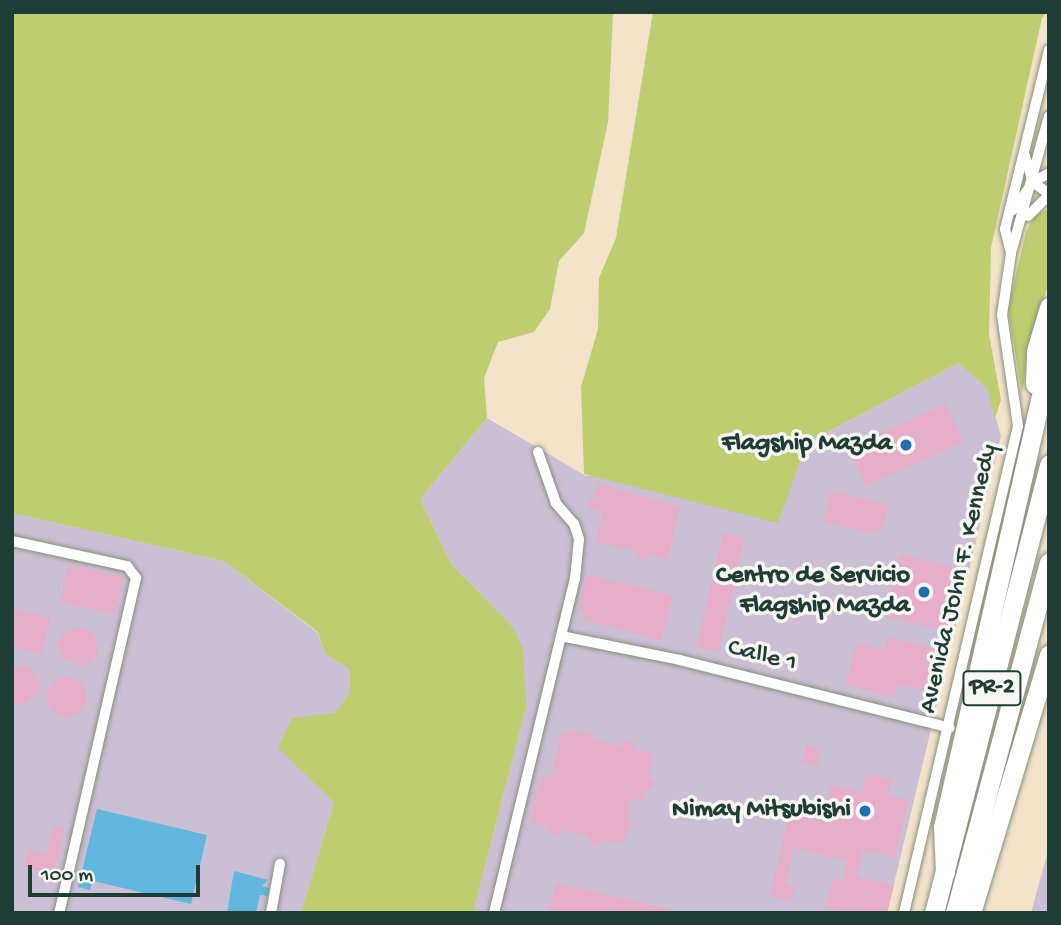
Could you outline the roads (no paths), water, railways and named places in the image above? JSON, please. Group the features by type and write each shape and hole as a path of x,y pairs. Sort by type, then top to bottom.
{"highway":[{"path":"945,872 943,827 1031,450 1037,401 1036,352 1049,307"},
{"path":"1037,401 1049,359"},
{"name":"PR-2","path":"934,913 1049,464"},
{"name":"PR-2","path":"955,913 1049,562"},
{"path":"971,913 1049,654"}],"street":[{"name":"Avenida John F. Kennedy","path":"1012,253 1005,229 1049,50"},
{"name":"Avenida John F. Kennedy","path":"904,913 950,728 1018,426 1002,315 1012,253 1021,232 1048,121"},
{"path":"1048,121 1049,142"},
{"path":"1021,232 1031,209 1049,195 1033,182 1024,149"},
{"path":"1008,219 1033,182 1049,173"},
{"path":"494,913 561,636 579,539 574,524 556,503 538,452"},
{"path":"12,541 127,566 136,578 59,913"},
{"name":"Calle 1","path":"561,636 680,660 950,728"},
{"path":"271,913 280,864"}],"water":[{"path":"97,809 207,835 191,904 93,881 90,890 78,887"},
{"path":"234,871 268,880 262,886 269,888 268,896 260,895 256,913 227,913"}],"place":[{"name":"Flagship Mazda","path":"906,445"},
{"name":"Centro de Servicio Flagship Mazda","path":"924,592"},
{"name":"Nimay Mitsubishi","path":"865,811"}]}
